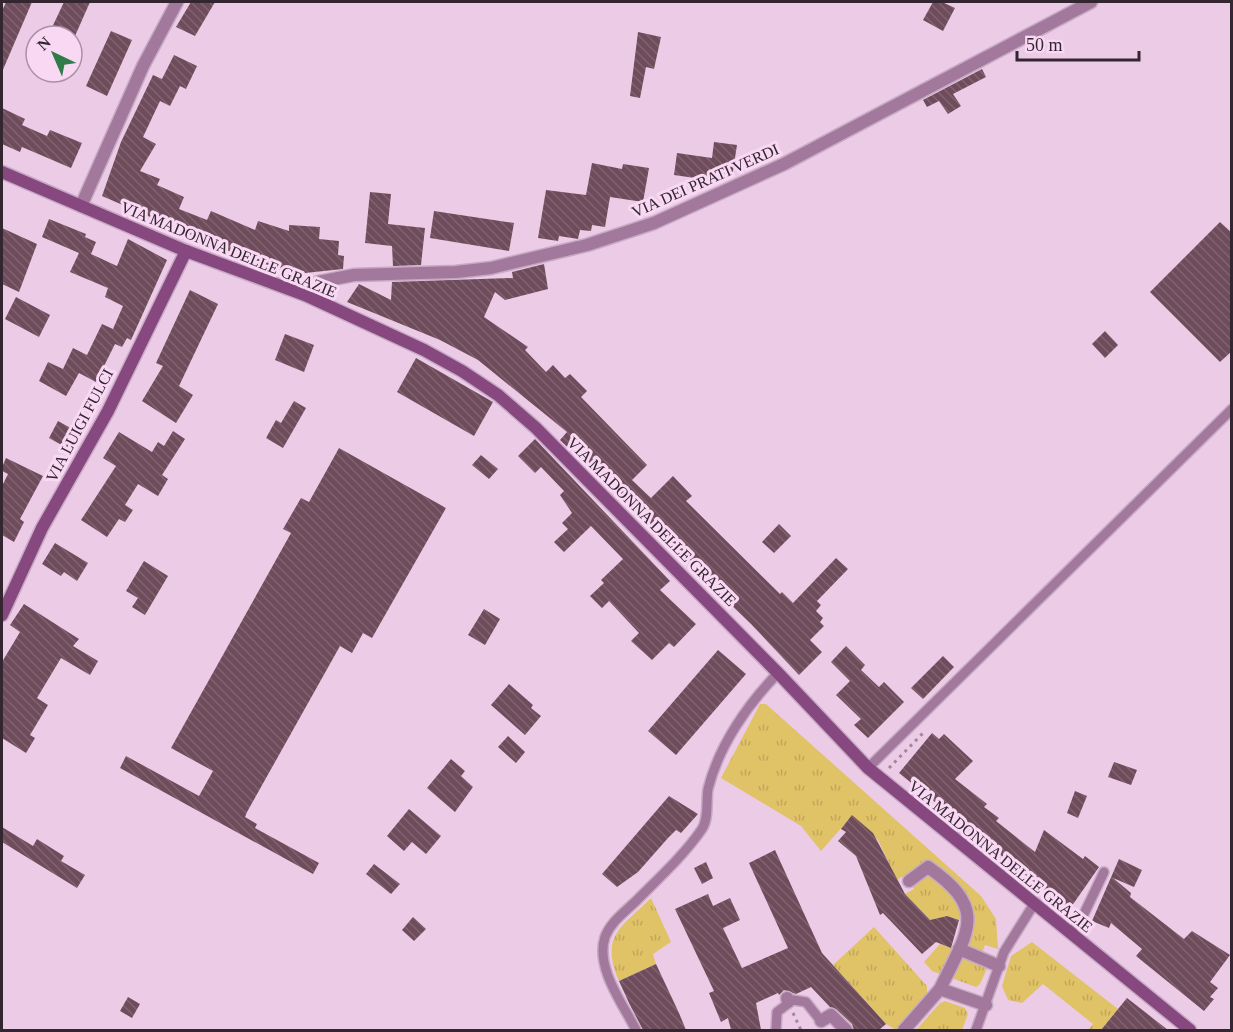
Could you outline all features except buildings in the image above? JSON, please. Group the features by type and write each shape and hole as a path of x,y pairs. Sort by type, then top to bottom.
{"main road":[{"name":"VIA MADONNA DELLE GRAZIE","path":"2,172 186,251 305,295 424,350 462,371 498,395 536,428 778,673 868,768 1190,1030"},
{"name":"VIA LUIGI FULCI","path":"2,615 42,528 108,411 186,251"}],"street":[{"path":"81,206 143,66 177,2"},
{"name":"VIA DEI PRATI VERDI","path":"305,295 318,282 354,274 456,272 491,268 587,245 654,223 784,164 1091,2"},
{"path":"904,1030 939,989 959,949 969,921 967,906 960,895 947,881 928,867 909,881"},
{"path":"959,949 999,966"},
{"path":"939,989 986,1005"},
{"path":"821,1021 831,1015 846,1030"}],"lane":[{"path":"868,768 1232,409"},
{"path":"636,1030 606,969 603,954 605,938 612,924 704,827 709,788 732,734 751,701 778,673"},
{"path":"1070,933 1082,918 1104,872"},
{"path":"976,1030 1004,952 1034,904"},
{"path":"776,1030 777,1012 788,1000 806,1002 821,1021"}],"green space":[{"path":"760,704 766,704 981,896 996,919 998,949 985,945 981,956 991,959 980,984 976,987 932,971 924,962 940,944 955,949 964,921 947,916 930,920 905,894 914,889 905,875 897,880 878,840 852,816 821,851 801,826 721,778"},
{"path":"651,898 671,942 653,954 656,964 619,981 612,953 613,942 623,925"},
{"path":"874,927 927,986 927,994 896,1030 886,1024 833,965"},
{"path":"1032,942 1118,1009 1101,1030 1088,1030 1093,1024 1043,984 1022,1003 1008,1000 1002,986 1011,956"},
{"path":"945,1001 965,1008 968,1014 962,1030 916,1030 940,1003"}]}
